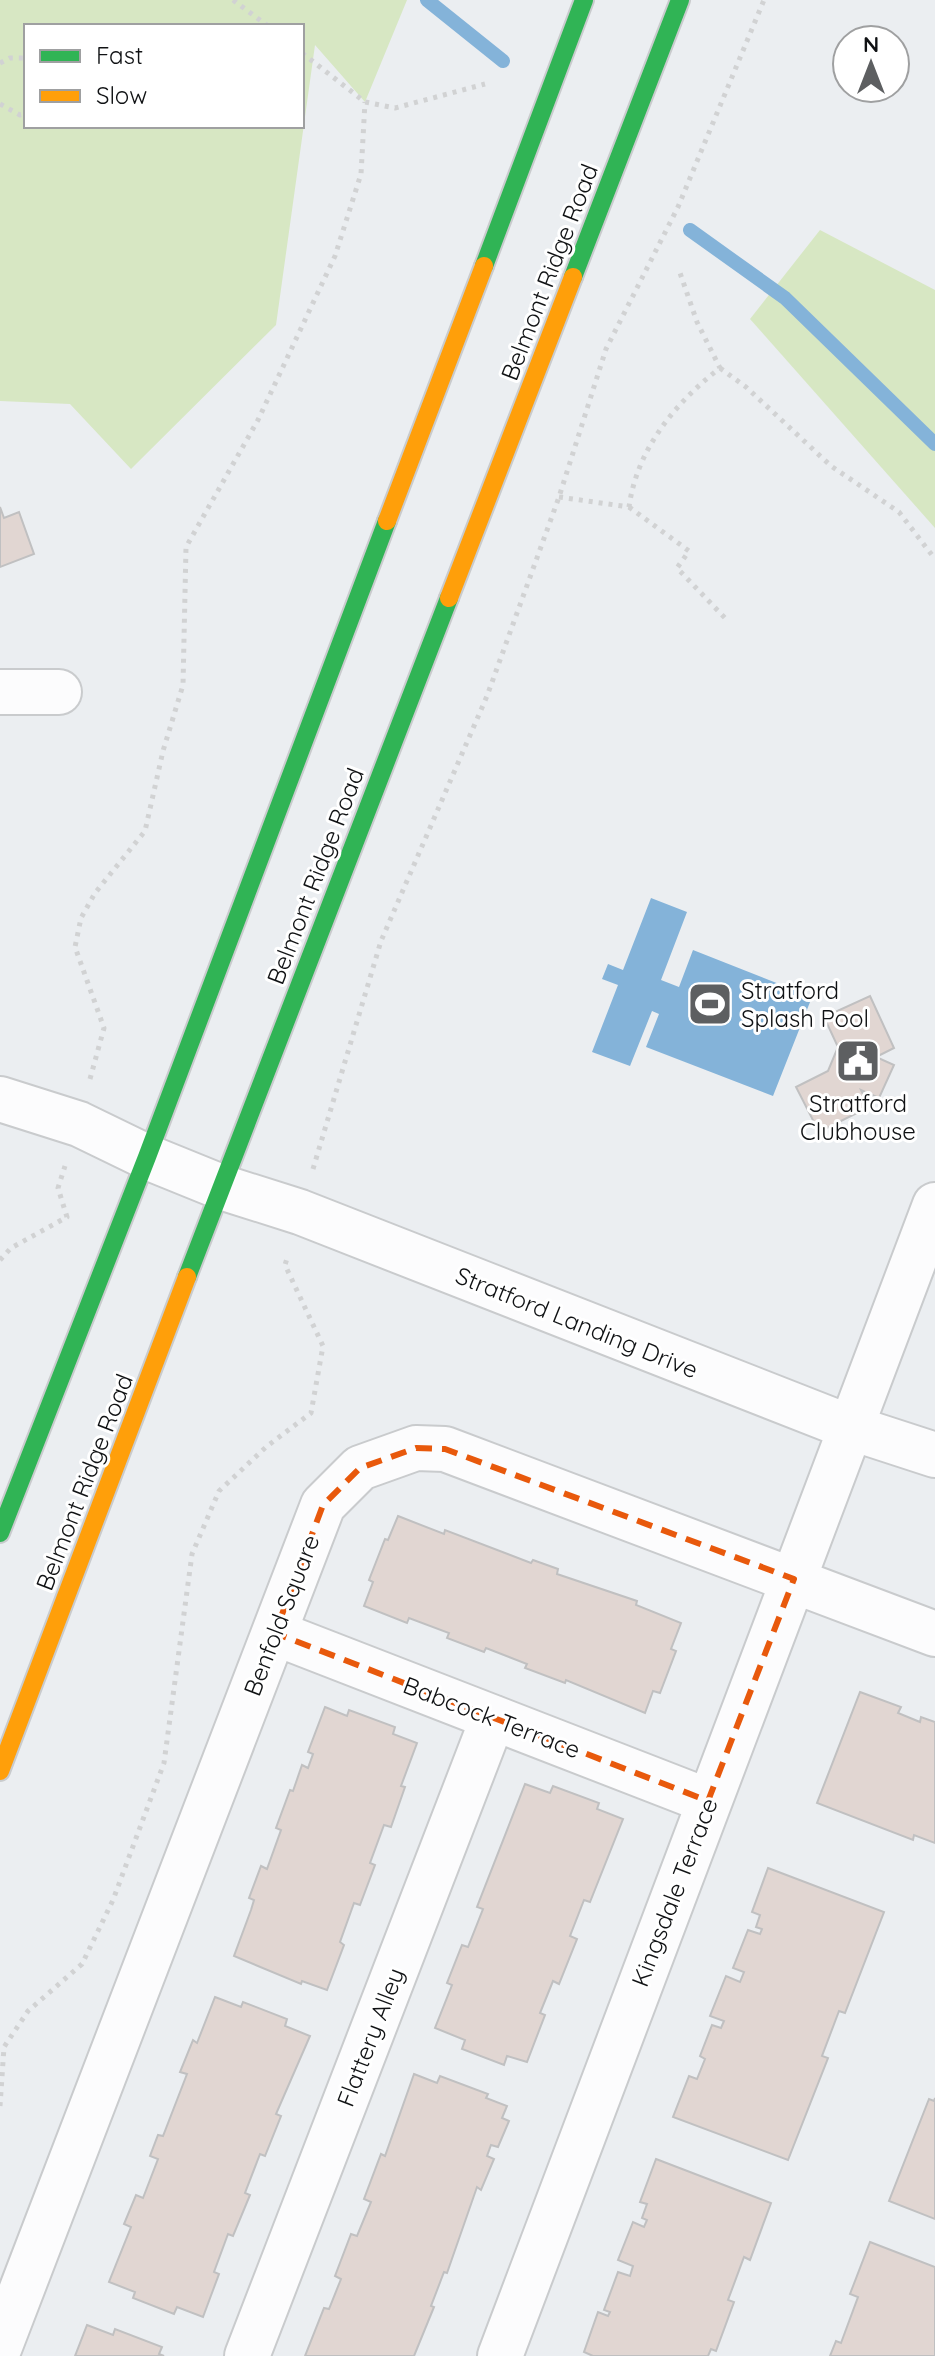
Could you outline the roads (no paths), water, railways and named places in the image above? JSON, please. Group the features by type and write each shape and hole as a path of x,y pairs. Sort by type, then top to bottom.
{"main road":[{"path":"0,1533 147,1157 584,0"},
{"name":"Belmont Ridge Road","path":"0,1771 221,1187 680,0"}],"street":[{"path":"0,692 59,692"},
{"name":"Stratford Landing Drive","path":"0,1099 79,1124 147,1157 221,1187 300,1212 849,1427 935,1455"},
{"name":"Kingsdale Terrace","path":"500,2356 935,1205"},
{"name":"Benfold Square","path":"0,2346 323,1505 360,1468 416,1448 445,1449 935,1634"},
{"name":"Babcock Terrace","path":"275,1633 708,1801"},
{"name":"Flattery Alley","path":"247,2356 493,1718"}],"water":[{"name":"Stratford Splash Pool","path":"651,898 687,912 661,980 679,987 693,950 812,997 773,1096 646,1047 659,1014 652,1011 630,1066 592,1052 618,985 602,979 608,964 623,970"}],"waterway":[{"path":"427,0 503,61"},
{"path":"690,230 785,298 935,444"}],"place":[{"name":"Stratford Splash Pool","path":"710,1004"},
{"name":"Stratford Clubhouse","path":"858,1061"}]}
